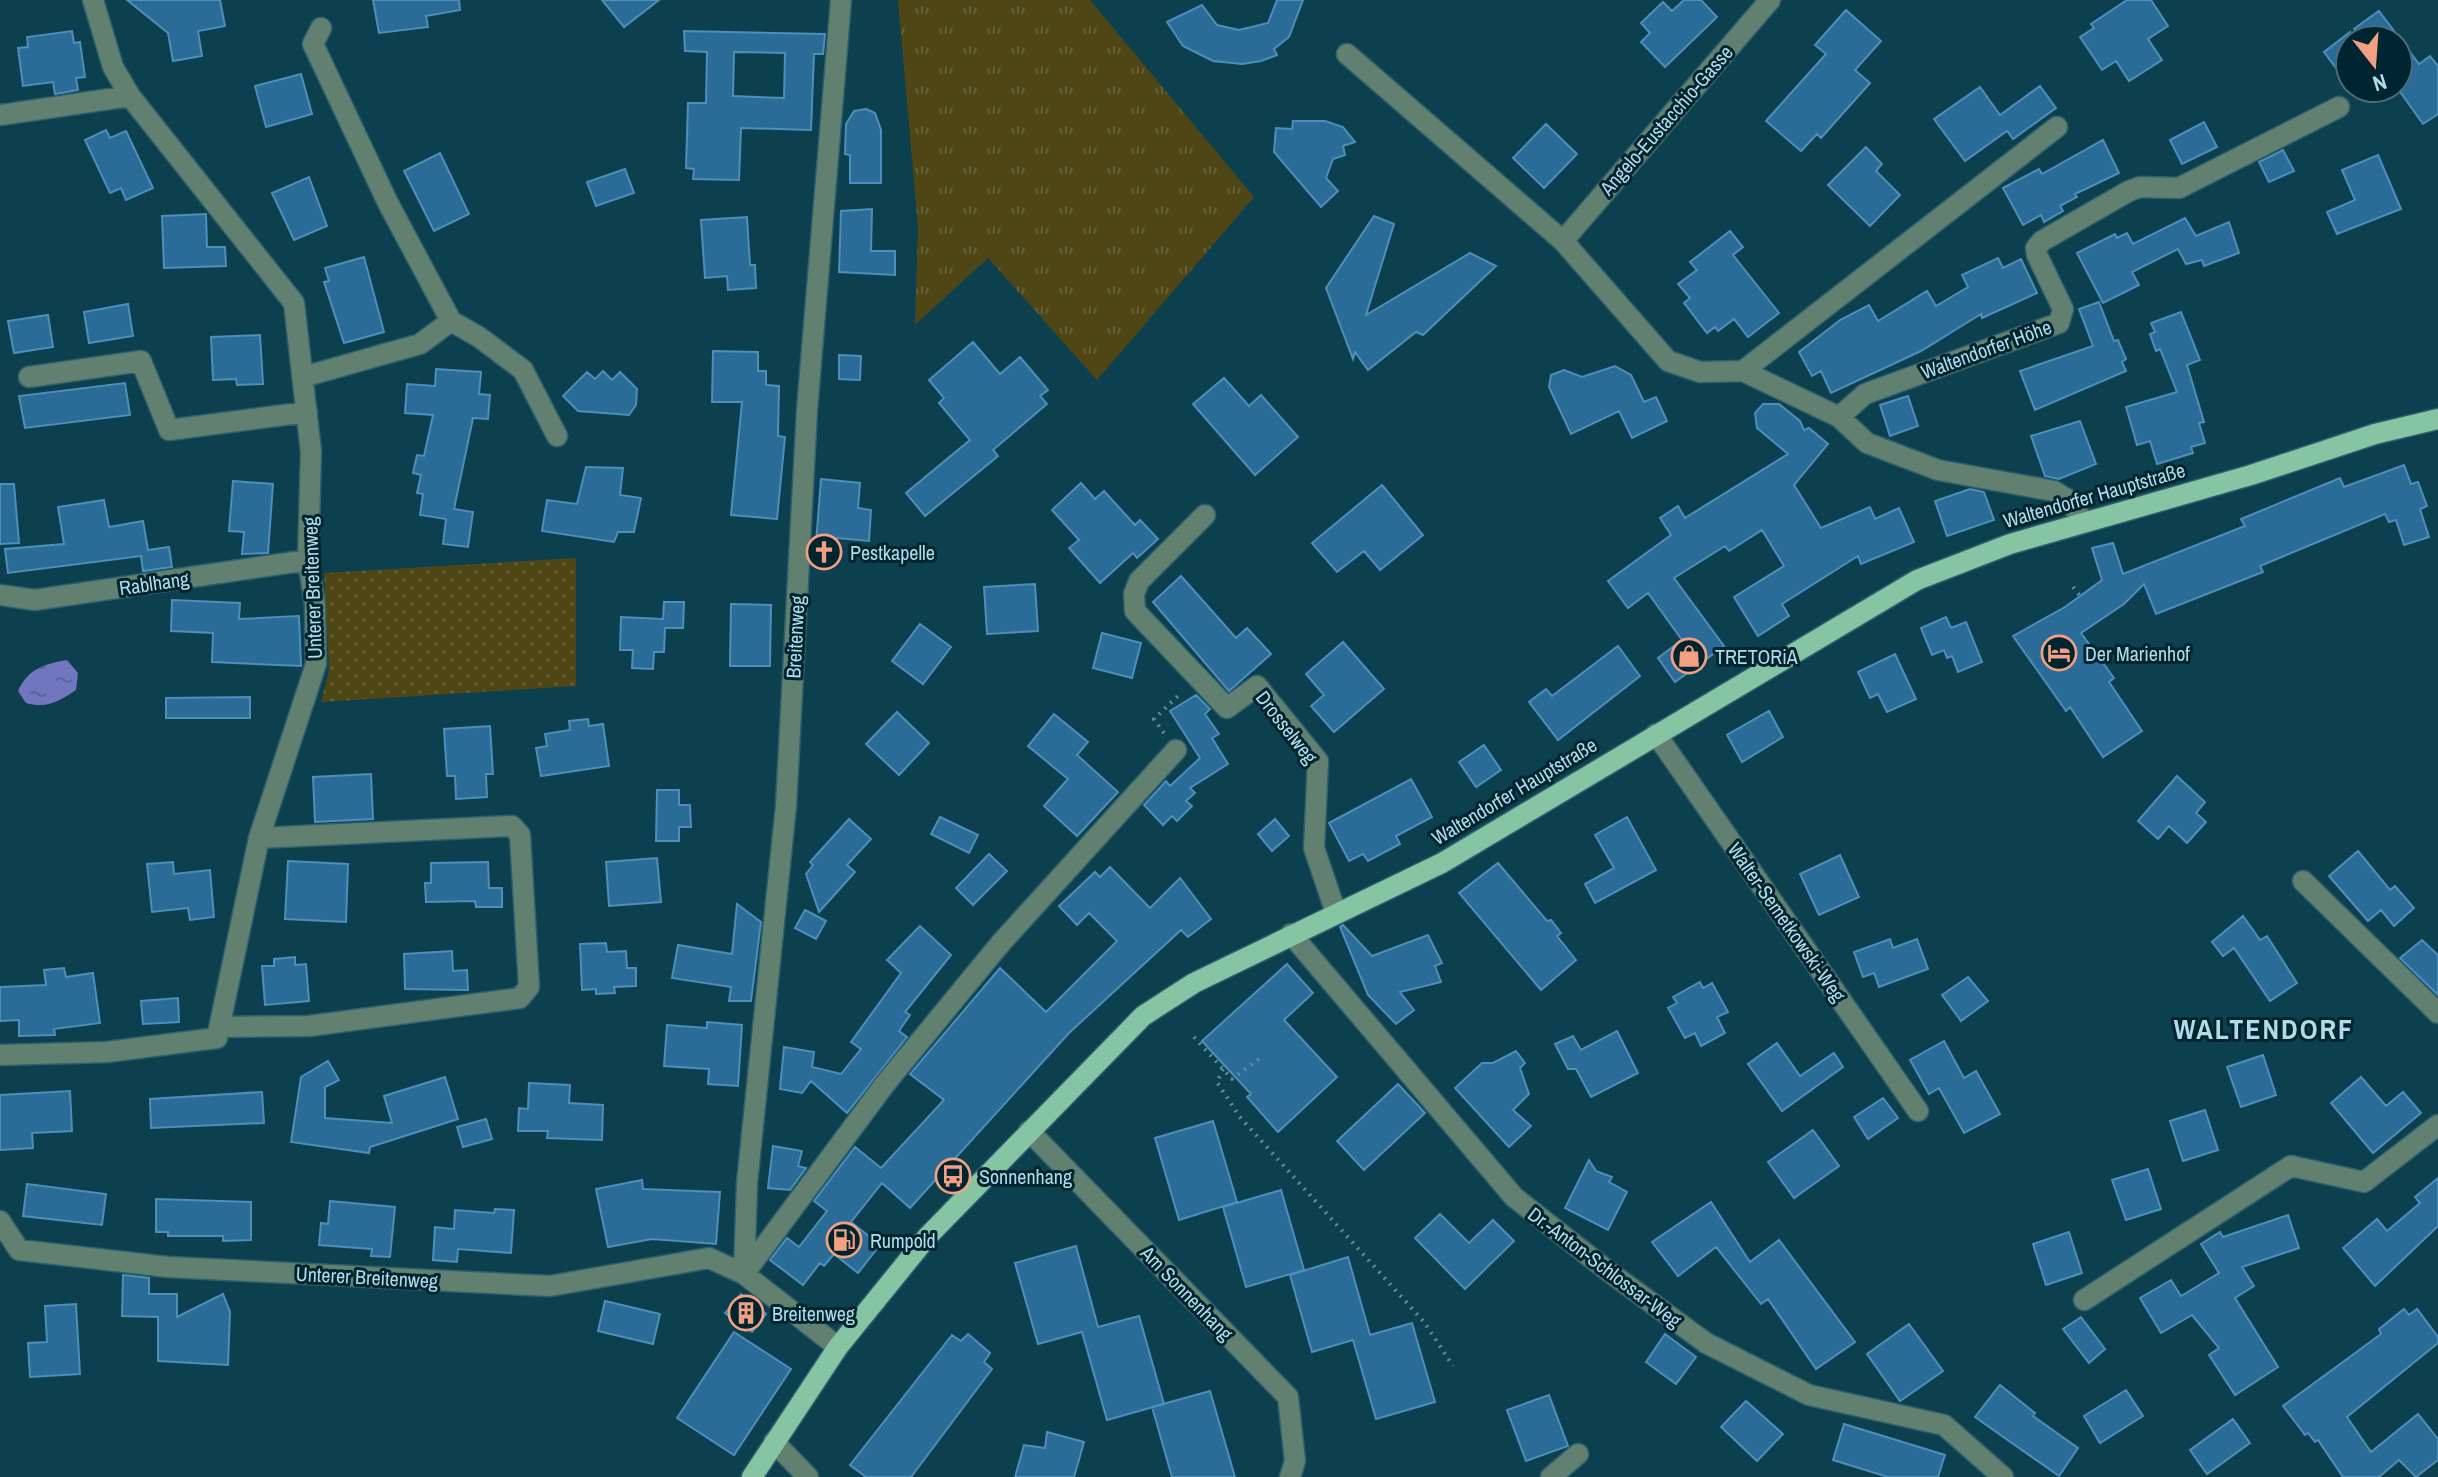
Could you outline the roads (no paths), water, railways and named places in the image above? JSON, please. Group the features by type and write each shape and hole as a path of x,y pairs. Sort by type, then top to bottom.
{"main road":[{"name":"Waltendorfer Hauptstraße","path":"752,1477 838,1347 928,1236 1143,1016 1194,983 1442,863 1917,580 2010,544 2083,521 2251,475 2375,434 2438,419"}],"street":[{"name":"Unterer Breitenweg","path":"93,0 113,67 130,96 294,303 311,452 308,560 315,605 316,664 259,838 220,1027"},
{"name":"Breitenweg","path":"744,1274 747,1183 786,806 807,410 841,0"},
{"name":"Angelo-Eustacchio-Gasse","path":"1563,241 1770,0"},
{"path":"321,28 313,44 388,203 451,321 479,337 523,370 557,436"},
{"path":"1347,54 1563,241 1668,361 1700,372 1743,371 1839,417 1867,443 1938,470 2054,491 2069,500 2083,521"},
{"path":"0,115 130,96"},
{"name":"Waltendorfer Höhe","path":"1839,417 1865,394 2059,323 2063,309 2037,255 2036,248 2042,241 2129,191 2140,187 2179,188 2339,107"},
{"path":"1743,371 2057,127"},
{"path":"303,377 420,344 451,321"},
{"path":"29,377 141,361 169,430 307,412"},
{"name":"Drosselweg","path":"1205,515 1139,581 1134,594 1135,611 1227,708 1257,686 1318,761 1314,848 1336,913"},
{"name":"Rablhang","path":"0,595 35,600 308,560"},
{"name":"Walter-Semetkowski-Weg","path":"1656,734 1918,1111"},
{"path":"838,1347 744,1274 885,1084 1000,944 1176,750"},
{"path":"0,1055 107,1052 217,1038 220,1027 309,1026 520,998 529,987 520,835 512,826 259,838"},
{"path":"2303,881 2438,1013"},
{"name":"Dr.-Anton-Schlossar-Weg","path":"1291,934 1514,1197 1608,1271 1706,1343 1809,1395 1944,1425 2003,1477"},
{"path":"2084,1300 2291,1166 2364,1182 2438,1125"},
{"name":"Am Sonnenhang","path":"1029,1131 1288,1397 1295,1461 1290,1477"},
{"name":"Unterer Breitenweg","path":"0,1221 19,1250 168,1267 550,1286 709,1258 744,1274"},
{"path":"774,1442 808,1477"},
{"path":"1551,1477 1578,1454"}],"water":[{"path":"67,660 78,673 76,690 47,704 26,703 18,691 27,677 44,666"}],"place":[{"name":"Pestkapelle","path":"824,552"},
{"name":"Der Marienhof","path":"2059,653"},
{"name":"TRETORiA","path":"1689,656"},
{"name":"Sonnenhang","path":"953,1176"},
{"name":"Rumpold","path":"844,1240"},
{"name":"Breitenweg","path":"746,1313"}],"district":[{"name":"WALTENDORF","path":"2264,1029"}]}
